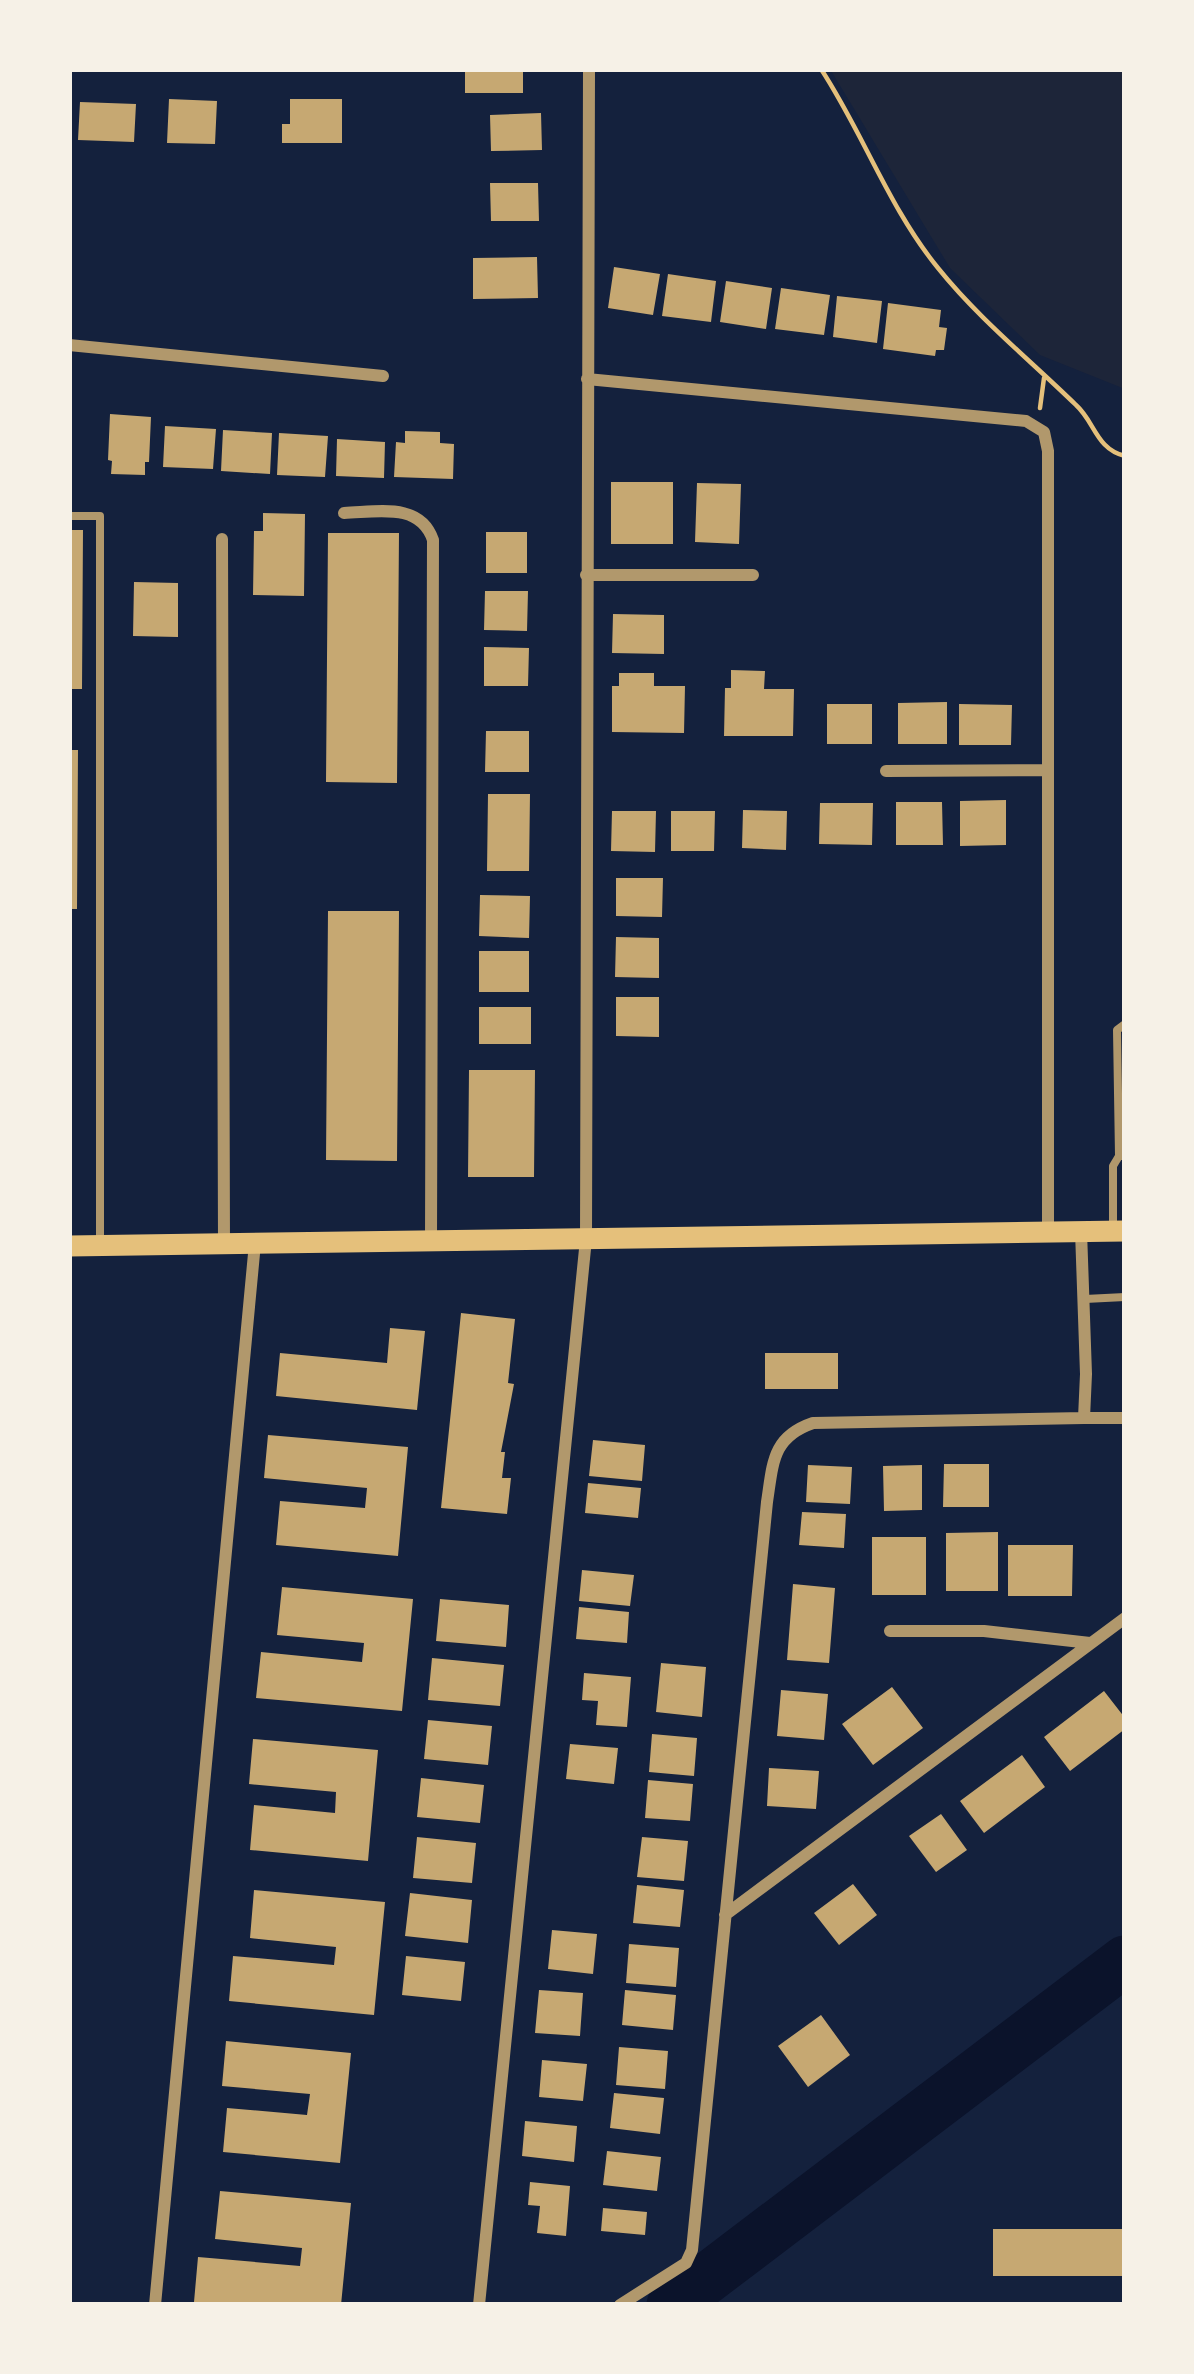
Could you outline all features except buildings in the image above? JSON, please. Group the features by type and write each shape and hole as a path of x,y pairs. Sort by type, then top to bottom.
{"main road":[{"path":"69,1246 1119,1231"}],"street":[{"path":"479,2305 586,1239 589,69"},
{"path":"69,345 382,376"},
{"path":"587,379 1026,421 1044,432 1048,451 1048,1232"},
{"path":"344,512 406,512 428,526 434,540 431,1240"},
{"path":"222,539 224,1244"},
{"path":"586,575 753,574"},
{"path":"886,771 1048,770"},
{"path":"1081,1232 1084,1418"},
{"path":"155,2305 255,1243"},
{"path":"620,2305 686,2263 694,2235 767,1502 782,1442 793,1430 813,1423 1125,1418"},
{"path":"725,1915 1125,1618"},
{"path":"890,1630 984,1631 1090,1643"}],"lane":[{"path":"69,516 100,516 100,1245"},
{"path":"1119,1231 1113,1166 1122,1156 1118,1030 1125,1024"},
{"path":"1083,1299 1125,1298"}],"path":[{"path":"820,69 902,218 937,268 1044,378 1081,408 1096,438 1125,456"},
{"path":"1037,426 1044,378"}],"shaded area":[{"path":"830,69 1125,69 1125,389 1040,355 950,268"}],"waterway":[{"path":"672,2305 1125,1961"}]}
